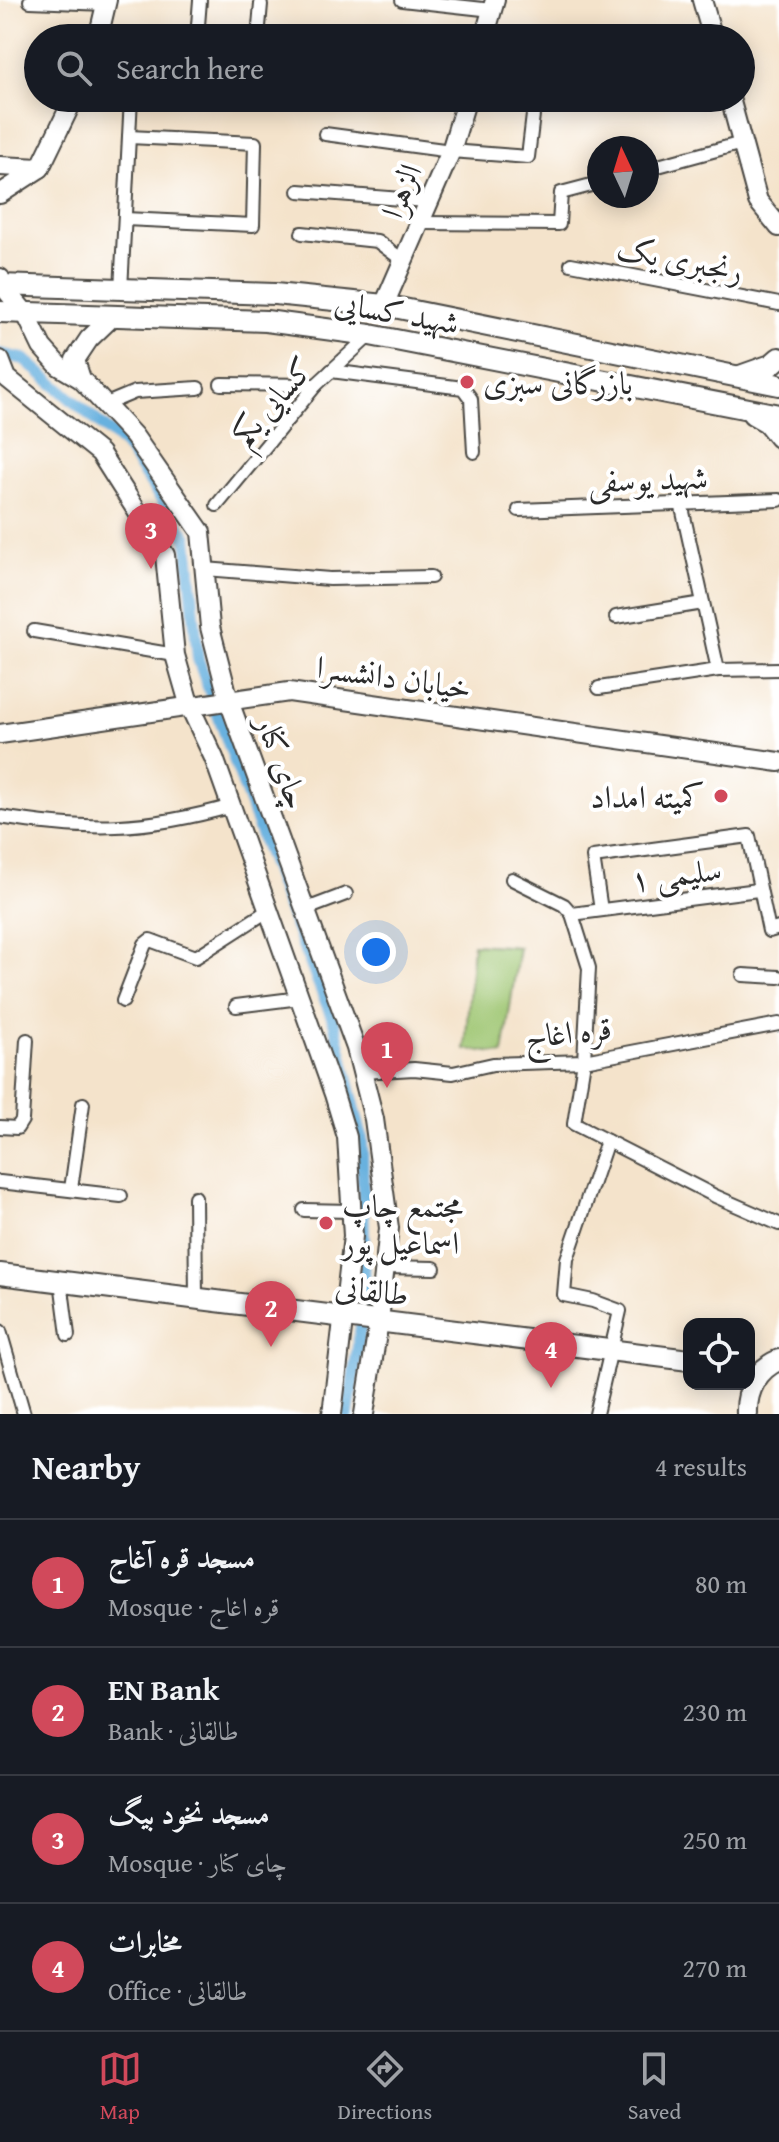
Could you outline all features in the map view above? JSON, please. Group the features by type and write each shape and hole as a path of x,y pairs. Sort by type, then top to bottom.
{"main road":[{"name":"شهید کسایی","path":"0,284 275,294 384,305 779,385"},
{"name":"شهید کسایی","path":"0,312 266,321 370,335 779,415"},
{"path":"738,377 756,373 779,358"},
{"path":"644,391 654,387 660,379 660,369 655,360"},
{"path":"746,410 767,422 779,437"},
{"name":"طالقانی","path":"0,1274 683,1359"},
{"path":"755,1362 776,1361"},
{"path":"747,1414 750,1388 759,1373 776,1361"}],"street":[{"path":"198,24 200,0"},
{"path":"402,0 493,5"},
{"path":"702,0 708,24"},
{"path":"30,1 107,2 102,24"},
{"path":"259,24 261,4"},
{"path":"0,194 40,168 67,112"},
{"path":"121,290 130,112"},
{"name":"الزهرا","path":"384,305 451,151 463,112"},
{"path":"325,134 451,151 528,157 533,112"},
{"path":"734,112 758,201 779,227"},
{"path":"125,219 253,225 255,143 129,137"},
{"path":"659,166 742,143"},
{"path":"0,166 40,168"},
{"path":"419,223 559,224 561,193 587,186"},
{"path":"299,191 427,201"},
{"path":"302,233 377,241 405,262"},
{"name":"رنجبری یک","path":"571,264 779,304"},
{"name":"چای کنار","path":"0,284 26,314 42,347 59,366 81,379 134,436 201,532 210,627 229,701 356,1048 374,1119 389,1228 379,1321 364,1414"},
{"path":"81,379 75,360 89,339 112,317"},
{"name":"کسایی یکم","path":"217,505 316,385 370,335"},
{"name":"چای کنار","path":"1,364 7,378 100,453 165,555 175,655 190,707 232,806 347,1137 353,1236 332,1414"},
{"path":"331,371 463,388 471,399 474,452"},
{"path":"221,384 316,385"},
{"path":"104,405 135,392 198,388"},
{"name":"شهید یوسفی","path":"519,510 779,500"},
{"path":"681,503 718,670"},
{"path":"205,569 330,579 431,577"},
{"path":"616,617 703,603"},
{"path":"34,631 175,655"},
{"path":"599,688 718,670 779,669"},
{"name":"خیابان دانشسرا","path":"0,734 289,692 779,762"},
{"path":"0,817 60,826 112,828 180,819 232,806"},
{"path":"601,910 593,857 749,836 769,931 779,928"},
{"path":"512,879 564,905 572,914 589,968 584,1061 574,1124 715,1196 779,1224"},
{"name":"سلیمی ۱","path":"572,914 758,890"},
{"path":"304,910 346,894"},
{"path":"123,1001 145,944 150,940 196,957 269,910"},
{"path":"743,975 779,977"},
{"path":"236,1006 300,998"},
{"name":"قره اغاج","path":"362,1072 414,1069 453,1073 493,1064 584,1061 779,1024"},
{"path":"0,1127 17,1128 22,1120 27,1040"},
{"path":"71,1189 83,1104"},
{"path":"596,1414 620,1311 564,1295 567,1259 607,1141"},
{"path":"0,1182 121,1196"},
{"path":"195,1197 196,1298"},
{"path":"304,1210 351,1211"},
{"path":"384,1267 434,1268"},
{"path":"61,1281 68,1335"},
{"path":"0,1331 24,1414"},
{"path":"0,1388 14,1387"}],"green space":[{"path":"473,944 519,947 503,1054 465,1049"}],"waterway":[{"path":"0,354 24,359 125,445 187,538 198,659 284,898 334,1022 362,1139 365,1298 348,1414"}],"place":[{"name":"بازرگانی سبزی","path":"467,382"},
{"name":"مسجد نخود‌ بیگ","path":"151,569"},
{"name":"کمیته امداد","path":"721,796"},
{"name":"مسجد قره آغاج","path":"387,1088"},
{"name":"مجتمع چاپ اسماعیل پور","path":"326,1223"},
{"name":"EN Bank","path":"271,1347"},
{"name":"مخابرات","path":"551,1388"}]}
